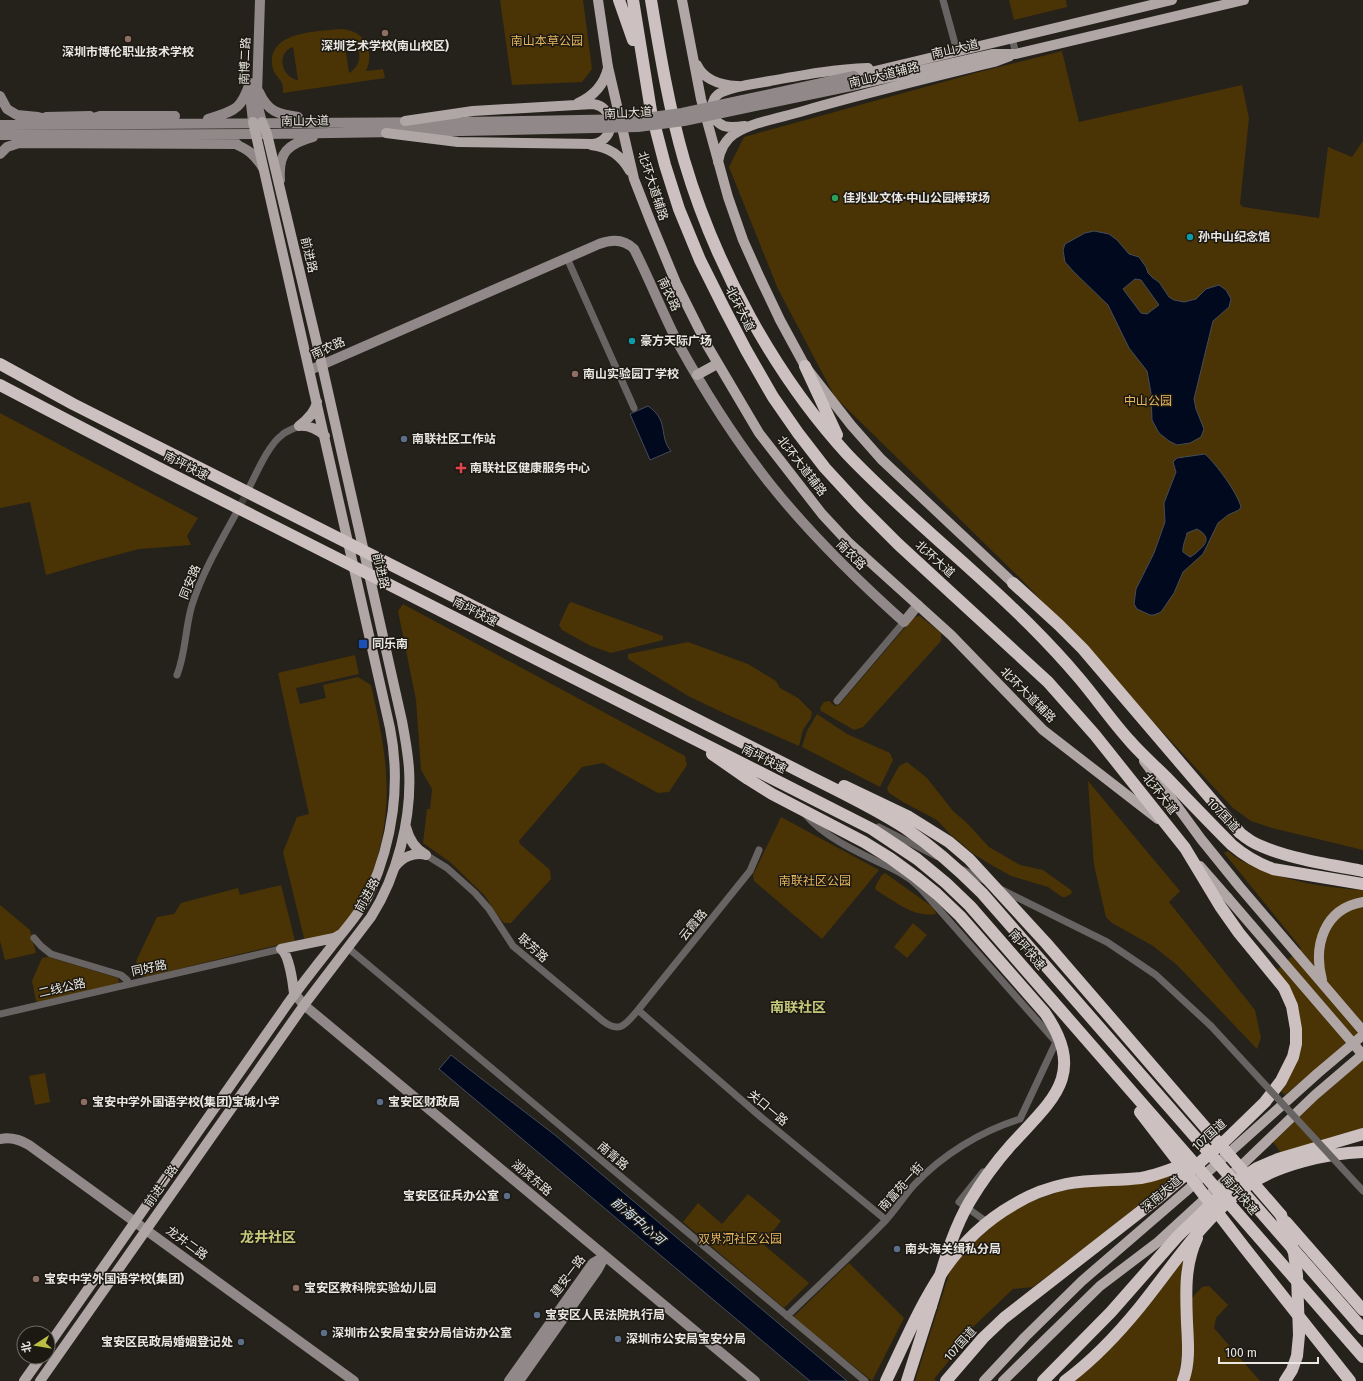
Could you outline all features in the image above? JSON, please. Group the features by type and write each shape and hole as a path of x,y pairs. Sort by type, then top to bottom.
{"highway":[{"path":"619,0 643,66"},
{"name":"北环大道","path":"633,0 651,110 665,165 679,209 697,253 724,308 773,397 825,468 888,534 1048,682 1095,735 1185,848"},
{"name":"北环大道","path":"651,0 670,103 684,160 698,202 718,251 741,300 763,340 792,387 845,451 885,491 1028,623 1079,678 1129,740"},
{"name":"南坪快速","path":"0,364 73,404 880,813 929,846 959,870 982,893 1363,1329"},
{"path":"805,366 845,451"},
{"name":"南坪快速","path":"0,385 164,471 872,829 917,859 946,883 970,906 1363,1357"},
{"path":"1013,583 1083,649 1240,833 1260,846 1337,866 1363,871"},
{"path":"686,734 723,763 772,794 840,828 877,850 937,894 960,916 1045,1013 1054,1026 1061,1041 1064,1055 1064,1070 1060,1086 1042,1113 995,1165 969,1202 952,1241 907,1381"},
{"name":"107国道","path":"1129,740 1232,846 1251,860 1273,869 1363,884"},
{"path":"789,766 849,788 909,817 949,842 969,859 1046,943 1363,1310"},
{"name":"107国道","path":"946,1381 978,1343 1004,1318 1131,1220 1214,1150 1252,1115 1270,1096 1281,1081 1293,1057 1296,1044 1296,1029 1292,1006 1284,988 1239,933 1224,902 1185,848"},
{"path":"1100,1056 1157,1134 1350,1381"},
{"path":"1042,1381 1107,1316 1176,1237 1226,1189 1251,1171 1278,1158 1363,1134"},
{"path":"886,1381 933,1285 962,1245 987,1222 1013,1205 1044,1190 1076,1182 1143,1178 1169,1170 1214,1150"},
{"path":"1065,1381 1100,1350 1138,1310 1184,1248 1204,1225 1247,1186 1264,1177 1319,1158 1363,1152"},
{"path":"1226,1189 1242,1165"},
{"path":"1281,1215 1294,1253 1297,1275 1299,1335 1297,1356 1292,1370 1285,1381"},
{"path":"1183,1381 1187,1364 1188,1349 1186,1300 1187,1272 1192,1250 1204,1225"}],"main road":[{"name":"南博二路","path":"253,0 254,83 258,122"},
{"name":"南博二路","path":"254,83 260,0"},
{"name":"北环大道辅路","path":"598,0 608,67 634,179 676,283 717,364 759,433 822,514 848,542 951,635 1043,730 1169,828"},
{"path":"682,0 701,99 728,197 743,240 780,320 805,366 851,425 881,460 1013,583"},
{"name":"南山大道","path":"892,72 957,52 1149,3 1172,0"},
{"name":"南山大道","path":"0,136 386,133 462,126 637,119 682,114 892,72 992,54 1016,54 1244,0"},
{"path":"692,52 698,68 707,78 727,85 745,86"},
{"name":"南山大道辅路","path":"759,124 885,88 994,62 1016,54"},
{"path":"566,105 585,100 597,91 606,76 608,67"},
{"name":"南山大道辅路","path":"745,86 832,70 892,72"},
{"path":"198,123 228,113 240,105 254,83 263,100 274,111 286,115 326,122"},
{"path":"745,86 727,90 716,96 712,106 715,118 722,125 732,127 759,124"},
{"path":"0,96 7,109 24,117 218,116 234,122"},
{"path":"386,133 458,142 577,144 599,143 606,138 610,132 609,117 606,111 597,105 566,105 474,111 405,121"},
{"path":"38,117 68,125 100,116"},
{"name":"南山大道","path":"0,125 405,121 462,126"},
{"name":"前进路","path":"258,122 267,134 322,365 405,737 409,771 405,824 395,867 381,900 371,917 304,1005"},
{"name":"前进路","path":"258,122 255,134 325,436 393,744 396,779 394,802 385,849 369,893 362,906 342,933 294,993"},
{"path":"718,164 720,151 725,143 742,130 759,124"},
{"path":"196,143 214,134 237,144 253,154 263,168"},
{"path":"282,196 280,171 281,160 284,153 288,148 301,140 329,134"},
{"path":"60,143 83,135 111,142"},
{"path":"0,136 19,142 237,144"},
{"path":"0,154 7,147 19,142"},
{"path":"577,144 599,146 610,150 619,156 634,179"},
{"name":"南农路","path":"310,370 606,242 618,241 630,245 637,256 662,310 697,375 750,458 787,505 843,566 904,622"},
{"path":"697,375 717,364"},
{"path":"299,426 309,418 316,407 317,402"},
{"path":"299,426 311,427 318,430 325,436"},
{"path":"904,622 918,605"},
{"name":"北环大道","path":"1129,740 1201,839 1239,886 1363,1031"},
{"path":"405,824 409,838 413,844 426,855"},
{"path":"395,867 403,858 422,854 426,855"},
{"path":"377,874 377,880 380,883 387,883 390,879"},
{"path":"369,893 374,890 378,891 381,895 381,900"},
{"path":"1003,1381 1100,1286 1158,1242 1242,1165 1315,1095 1363,1054 1224,902"},
{"path":"1323,984 1319,968 1318,953 1321,938 1326,925 1336,914 1348,906 1362,902"},
{"path":"281,950 334,938 342,933"},
{"path":"281,950 285,953 293,982 294,993"},
{"name":"湖滨东路","path":"294,993 304,1005 755,1381"},
{"name":"前进一路","path":"56,1335 136,1222 294,993"},
{"name":"前进一路","path":"40,1381 304,1005"},
{"name":"深南大道","path":"984,1381 1025,1337 1096,1268 1198,1180 1318,1072 1363,1035"},
{"name":"龙井二路","path":"0,1139 18,1139 29,1145 354,1381"},
{"name":"建安一路","path":"509,1381 593,1263 605,1256"},
{"name":"建安一路","path":"519,1381 598,1269 605,1256"},
{"path":"24,1381 35,1365"}],"street":[{"path":"943,0 957,52"},
{"path":"1012,38 1016,54"},
{"path":"567,258 634,408"},
{"path":"245,496 269,449 282,434 299,426"},
{"name":"同安路","path":"177,674 182,661 186,631 197,589 241,504"},
{"path":"413,595 1107,942 1156,975 1211,1026 1363,1190"},
{"path":"836,701 904,622"},
{"path":"779,778 816,826 828,835 910,879 938,908 1056,1042 1020,1119 1026,1125 980,1176 959,1202 987,1222"},
{"name":"云霞路","path":"638,1010 750,871 759,850"},
{"name":"联芳路","path":"426,855 447,868 475,893 489,909 513,946 602,1021 612,1026 619,1027 625,1024 638,1010"},
{"name":"同好路","path":"34,938 51,954 121,975 129,984 281,950"},
{"name":"南青路","path":"348,948 865,1381"},
{"name":"二线公路","path":"0,1014 129,984"},
{"name":"关口一路","path":"638,1010 762,1118 886,1220"},
{"name":"南富苑一街","path":"787,1316 886,1220 915,1184 938,1162 987,1133 1020,1119"}],"green space":[{"name":"南山本草公园","path":"500,0 583,0 592,69 582,82 512,85"},
{"path":"1009,0 1066,0 1067,7 1014,20"},
{"path":"339,29 355,32 361,36 368,48 369,55 369,63 366,71 383,69 385,78 283,93 282,83 275,73 272,64 273,53 278,45 286,39 296,35","holes":["344,39 355,44 359,54 358,64 349,73","293,47 298,80 287,74 283,64 284,54"]},
{"name":"中山公园","path":"1062,51 1079,122 1242,85 1249,118 1240,204 1243,207 1319,218 1328,147 1352,157 1363,141 1363,850 1272,828 1251,821 1233,808 1025,583 835,397 778,289 729,167 744,137 983,71"},
{"path":"0,413 198,518 187,536 191,545 139,549 46,575 30,502 0,508"},
{"path":"571,602 663,636 663,640 611,653 591,646 562,630 559,625 568,605"},
{"path":"403,604 685,756 687,765 669,792 658,793 603,763 582,767 519,841 520,844 550,870 551,879 511,923 504,923 485,896 450,862 423,843 427,809 430,809 432,789 421,770 416,700 398,611"},
{"path":"920,616 941,633 941,641 863,727 854,730 821,711 820,708 824,702 829,701 835,706 839,705 914,617"},
{"path":"688,642 748,664 776,681 780,688 798,698 812,712 811,718 803,730 799,746 688,696 628,659 628,654"},
{"path":"355,655 359,674 296,688 300,704 326,698 323,685 358,677 371,685 384,751 387,792 386,813 377,859 368,885 344,927 340,931 333,934 305,942 283,852 297,817 309,814 278,673"},
{"path":"817,714 847,734 890,753 893,760 880,787 802,747 807,731"},
{"path":"907,762 927,778 953,811 968,824 989,847 1020,865 1043,870 1071,890 1072,893 1066,897 1062,897 1048,887 1011,876 971,852 951,835 937,820 889,793 887,788 899,766"},
{"path":"1088,781 1180,891 1169,902 1255,1010 1261,1038 1257,1049 1177,965 1153,946 1112,923 1106,917 1094,865"},
{"name":"南联社区公园","path":"781,817 879,870 822,939 754,881 753,875"},
{"path":"1228,851 1236,857 1260,869 1298,881 1336,888 1363,890 1363,1029 1285,1095 1280,1090 1289,1078 1298,1059 1302,1040 1276,971 1301,948 1224,853"},
{"path":"885,873 934,908 936,914 928,915 904,908 876,890 875,887 881,876"},
{"path":"281,885 295,941 145,977 141,976 135,970 137,959 157,917 174,914 181,903 238,888 240,895"},
{"path":"0,905 30,930 36,953 5,960 0,941"},
{"path":"913,923 927,935 907,958 894,947"},
{"path":"48,957 118,978 119,984 39,1003 36,1001 32,981 42,958"},
{"path":"1363,1059 1363,1129 1281,1153 1273,1142 1320,1097"},
{"path":"45,1073 50,1102 35,1105 29,1076"},
{"path":"1169,1175 1171,1178 1107,1231 1033,1287 1013,1289 972,1328 971,1334 934,1379 936,1381 915,1381 950,1271 962,1253 997,1222 1018,1208 1034,1200 1065,1190"},
{"name":"双界河社区公园","path":"748,1194 781,1221 763,1244 809,1283 784,1308 683,1222 698,1203 722,1224"},
{"path":"1188,1250 1183,1347 1178,1381 1071,1381"},
{"path":"849,1263 904,1318 872,1381 793,1317"},
{"path":"1209,1286 1228,1305 1216,1318 1214,1328 1260,1381 1188,1381 1192,1298 1202,1287"}],"water":[{"path":"1094,231 1109,234 1117,240 1129,254 1139,257 1148,273 1159,282 1169,297 1174,300 1184,302 1196,299 1206,289 1219,285 1226,290 1231,299 1229,307 1213,321 1194,399 1196,409 1204,429 1201,437 1190,443 1177,445 1159,433 1152,420 1151,393 1147,371 1129,348 1108,305 1065,262 1063,250 1065,244 1085,233","holes":["1135,279 1141,280 1159,305 1147,314 1141,313 1123,289"]},
{"path":"648,406 659,417 662,423 665,440 671,451 650,460 630,414"},
{"path":"1205,454 1215,464 1226,479 1241,507 1239,510 1228,515 1218,523 1203,554 1183,572 1174,593 1161,612 1150,615 1137,609 1134,604 1136,589 1154,553 1165,522 1164,503 1176,472 1173,462 1177,458","holes":["1197,529 1206,537 1206,542 1190,557 1183,552 1187,533"]},
{"name":"前海中心河","path":"451,1055 555,1135 847,1381 810,1381 439,1069"}],"tunnel":[{"path":"241,504 245,496"}],"place":[{"name":"深圳艺术学校(南山校区)","path":"385,33"},
{"name":"深圳市博伦职业技术学校","path":"128,39"},
{"name":"佳兆业文体·中山公园棒球场","path":"835,198"},
{"name":"孙中山纪念馆","path":"1190,237"},
{"name":"豪方天际广场","path":"632,341"},
{"name":"南山实验园丁学校","path":"575,374"},
{"name":"南联社区工作站","path":"404,439"},
{"name":"南联社区健康服务中心","path":"461,468"},
{"name":"同乐南","path":"363,644"},
{"name":"宝安中学外国语学校(集团)宝城小学","path":"84,1102"},
{"name":"宝安区财政局","path":"380,1102"},
{"name":"宝安区征兵办公室","path":"507,1196"},
{"name":"南头海关缉私分局","path":"897,1249"},
{"name":"宝安中学外国语学校(集团)","path":"36,1279"},
{"name":"宝安区教科院实验幼儿园","path":"296,1288"},
{"name":"宝安区人民法院执行局","path":"537,1315"},
{"name":"深圳市公安局宝安分局信访办公室","path":"324,1333"},
{"name":"深圳市公安局宝安分局","path":"618,1339"},
{"name":"宝安区民政局婚姻登记处","path":"241,1342"}],"district":[{"name":"南联社区","path":"798,1007"},
{"name":"龙井社区","path":"268,1237"}]}
